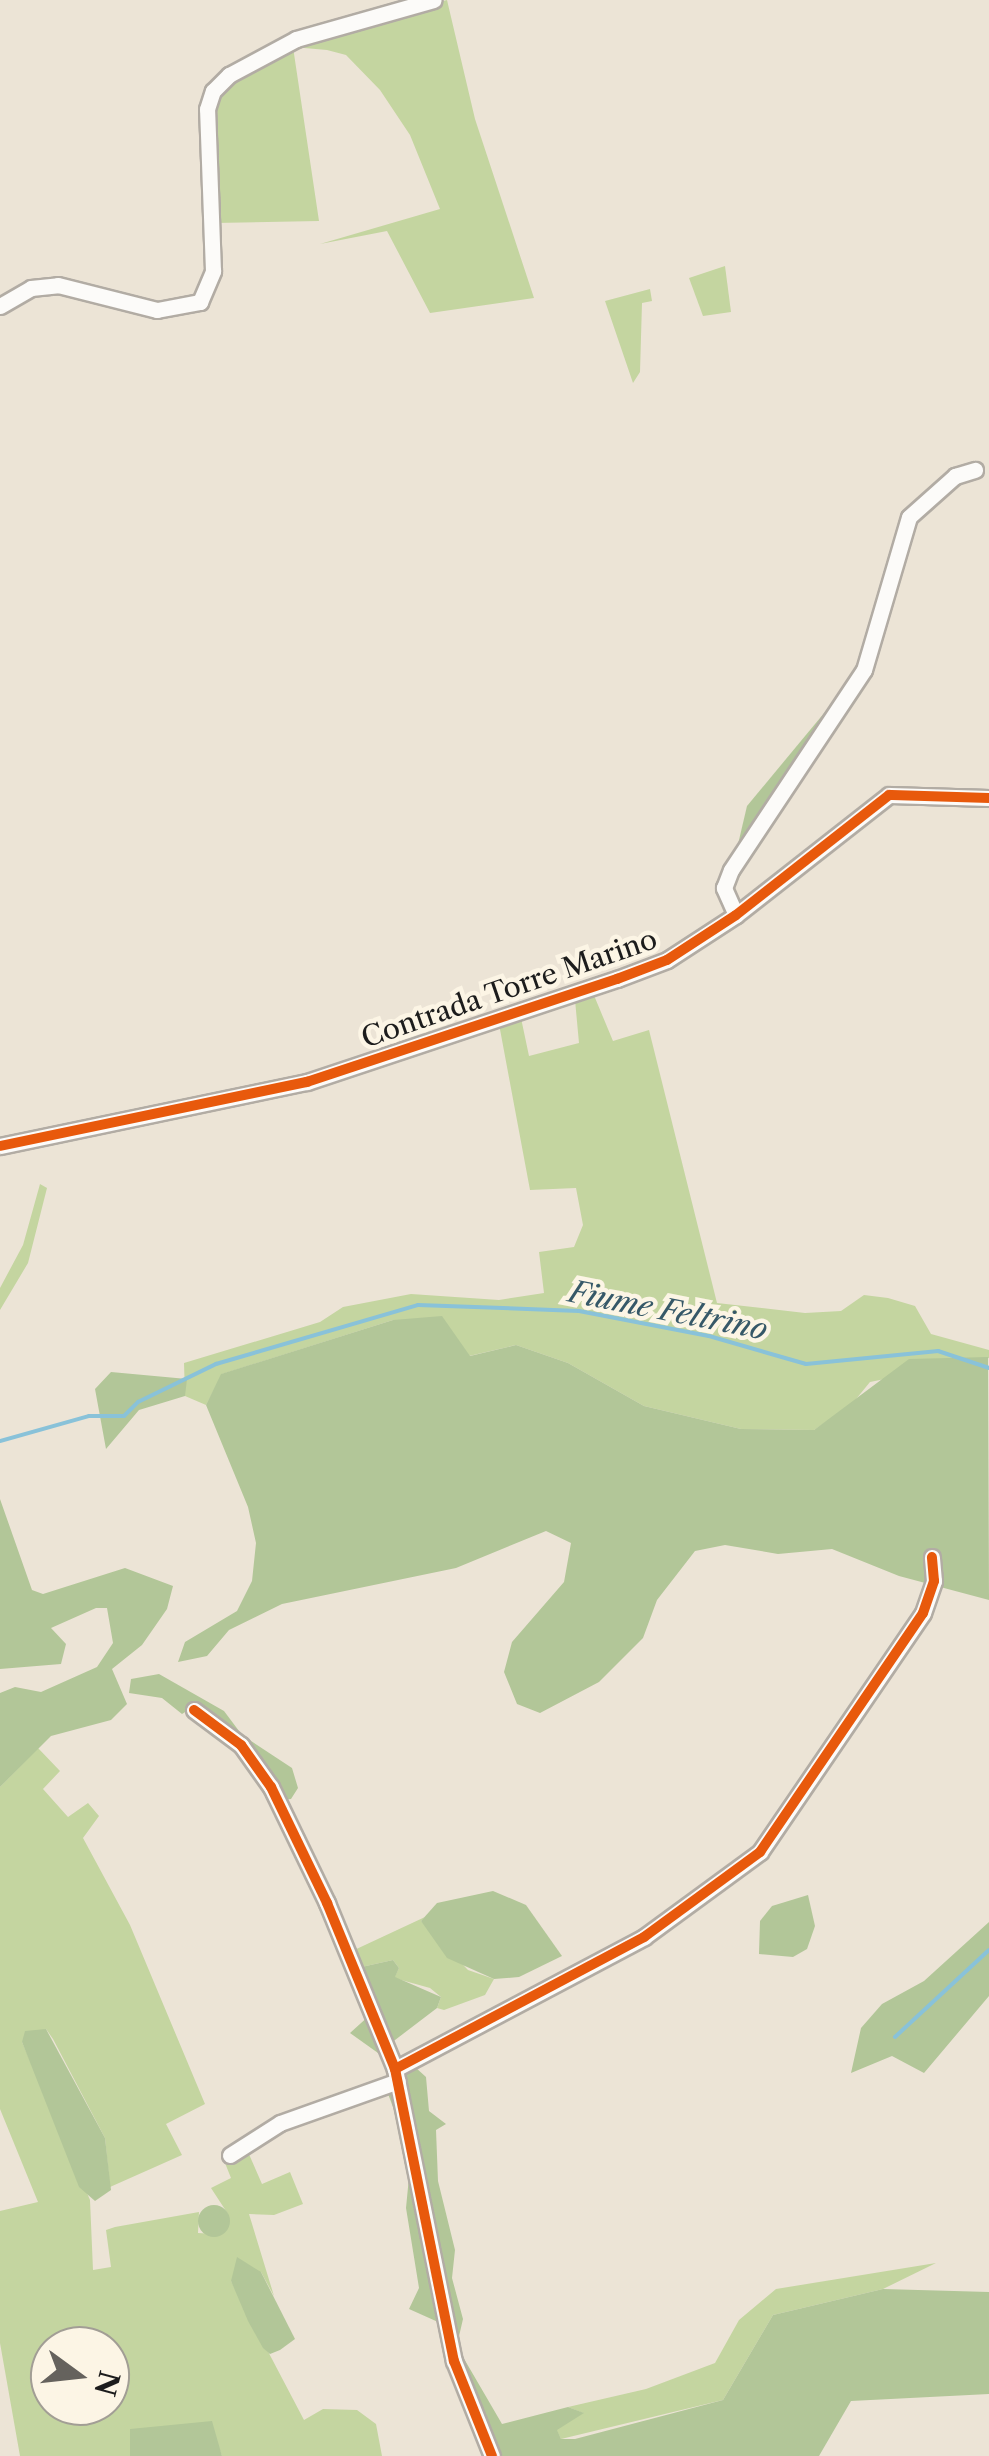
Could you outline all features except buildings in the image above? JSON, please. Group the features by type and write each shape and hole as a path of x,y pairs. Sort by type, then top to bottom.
{"street":[{"path":"0,306 31,288 58,285 156,310 200,302 213,271 207,108 212,92 229,75 296,39 434,0"},
{"path":"736,915 724,888 731,870 864,670 909,517 955,476 975,470"},
{"name":"Contrada Torre Marino","path":"0,1146 307,1082 667,960 736,915 889,795 989,798"},
{"path":"230,2155 280,2123 396,2075 644,1937 760,1852 922,1613 934,1581 932,1557"},
{"path":"194,1710 241,1744 270,1787 327,1903 396,2075 454,2361 492,2456"}],"green space":[{"path":"447,0 475,119 534,298 430,313 387,231 320,244 440,209 410,135 380,90 346,55 293,47 323,34"},
{"path":"293,47 319,221 214,223 210,105 228,78"},
{"path":"725,266 731,312 703,316 689,278"},
{"path":"650,289 652,301 642,303 640,372 633,383 605,301"},
{"path":"859,671 735,857 747,806"},
{"path":"593,993 613,1041 649,1030 717,1303 805,1313 841,1311 864,1295 888,1298 915,1306 931,1334 989,1350 989,1358 870,1382 852,1404 814,1430 741,1429 644,1406 568,1363 516,1345 469,1356 393,1320 222,1374 206,1405 185,1396 184,1363 320,1322 343,1307 411,1294 499,1300 544,1293 539,1252 574,1247 583,1225 576,1188 530,1190 499,1024 521,1018 529,1056 579,1043 575,1000"},
{"path":"40,1184 47,1188 28,1263 0,1310 0,1288 23,1245"},
{"path":"442,1316 470,1356 516,1345 568,1363 644,1406 741,1429 814,1430 909,1359 988,1357 989,1600 899,1576 832,1549 778,1554 725,1545 695,1551 657,1600 643,1638 599,1682 540,1713 517,1704 504,1672 512,1642 564,1582 571,1543 546,1531 456,1568 282,1604 229,1630 207,1656 178,1662 185,1642 237,1611 252,1581 256,1543 248,1507 206,1405 221,1374 393,1320"},
{"path":"111,1372 187,1379 185,1396 139,1410 106,1449 95,1389"},
{"path":"0,1499 32,1590 43,1594 125,1568 173,1586 167,1609 142,1645 112,1669 127,1704 111,1720 51,1736 0,1787 0,1693 15,1687 41,1692 97,1667 113,1643 107,1608 96,1608 51,1628 66,1644 61,1664 0,1669"},
{"path":"159,1674 224,1711 242,1735 292,1768 298,1788 291,1799 268,1802 247,1760 190,1709 182,1714 162,1698 129,1693 131,1679"},
{"path":"38,1748 60,1771 43,1789 68,1817 88,1803 99,1816 83,1838 130,1925 205,2104 166,2124 182,2155 110,2187 105,2138 53,2039 46,2029 22,2042 90,2200 93,2270 111,2267 106,2230 115,2227 199,2212 198,2233 215,2234 228,2214 211,2188 231,2178 225,2163 248,2152 262,2184 290,2172 303,2204 274,2215 249,2214 274,2296 261,2272 231,2281 304,2420 323,2409 357,2410 376,2424 382,2456 222,2456 214,2435 130,2429 130,2456 20,2456 0,2343 0,2211 38,2202 0,2109 0,1787"},
{"path":"493,1891 526,1905 562,1956 519,1977 494,1979 447,1958 421,1921 437,1903"},
{"path":"808,1895 815,1926 807,1949 793,1957 759,1954 760,1921 772,1906"},
{"path":"425,1917 421,1921 468,1970 494,1979 485,1995 444,2010 437,2008 441,1997 430,1988 394,1978 399,1968 393,1960 357,1968 350,1952"},
{"path":"989,1922 989,1996 924,2073 892,2056 851,2073 861,2028 882,2004 924,1981"},
{"path":"393,1960 399,1968 395,1977 441,1997 437,2008 378,2053 350,2033 371,2014 357,1968"},
{"path":"46,2029 105,2138 111,2190 95,2201 79,2187 22,2042 25,2031"},
{"path":"415,2067 426,2077 429,2111 446,2124 436,2130 438,2181 455,2250 452,2278 463,2319 457,2345 447,2326 409,2309 419,2288 406,2208 411,2156 387,2091 393,2078"},
{"path":"214,2205 225,2210 230,2221 225,2232 214,2237 203,2232 198,2221 203,2210"},
{"path":"237,2257 261,2272 295,2339 270,2354 248,2321 231,2281"},
{"path":"936,2263 883,2289 773,2315 723,2400 561,2439 556,2429 583,2413 568,2407 646,2389 715,2363 739,2320 776,2289"},
{"path":"883,2289 989,2292 989,2394 851,2401 819,2456 500,2456 466,2383 463,2357 502,2424 568,2407 584,2413 557,2430 561,2439 575,2439 723,2400 773,2315"},
{"path":"212,2421 222,2456 130,2456 130,2429"}],"waterway":[{"name":"Fiume Feltrino","path":"0,1441 89,1416 124,1416 138,1402 216,1364 418,1305 579,1311 709,1336 806,1364 938,1351 989,1368"},
{"path":"895,2037 989,1950"}],"cycle path":[{"path":"0,1146 307,1082 617,979 667,960 736,915 889,795 989,798"},
{"path":"395,2069 644,1937 760,1852 923,1613 934,1581 932,1557"},
{"path":"194,1710 241,1745 271,1787 327,1903 395,2069 454,2361 492,2456"}]}
